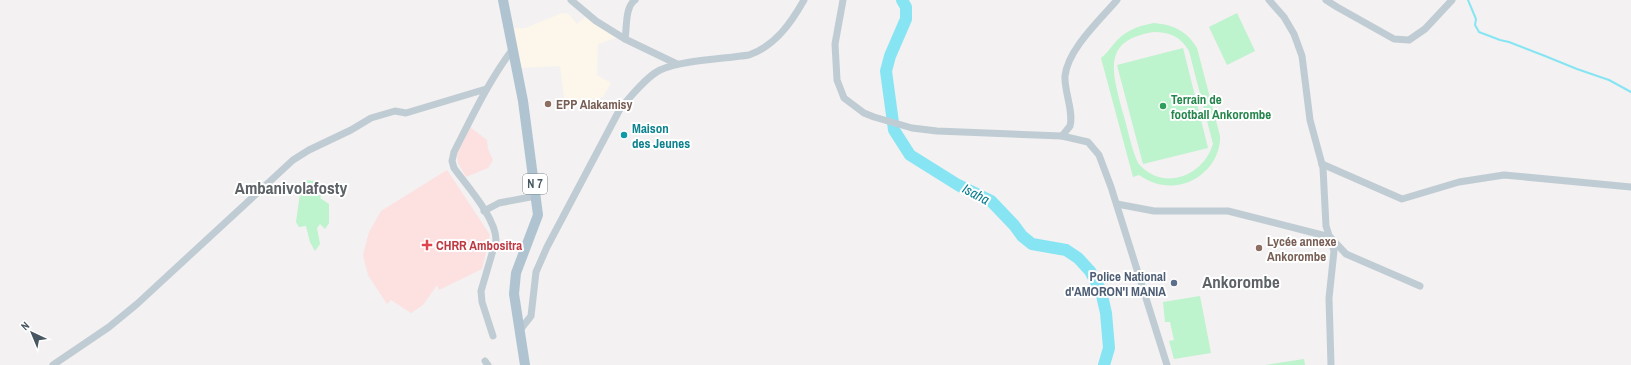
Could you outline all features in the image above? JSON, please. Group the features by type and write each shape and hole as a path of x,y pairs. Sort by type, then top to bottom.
{"main road":[{"name":"N 7","path":"503,0 523,101 538,215 516,272 514,294 525,365"}],"street":[{"path":"571,0 596,21 625,39 677,64"},
{"path":"625,39 629,7 631,2 635,0"},
{"path":"520,330 531,316 536,272 547,247 620,109 635,90 659,70 677,64 749,55 759,51 771,43 791,22 804,0"},
{"path":"843,0 835,44 837,80 844,98 864,113 912,128 937,131 1062,136 1088,142 1099,155 1117,204 1167,365"},
{"path":"1062,136 1070,126 1065,76 1070,60 1083,40 1117,0"},
{"path":"1269,0 1284,17 1294,34 1302,56 1310,120 1322,164 1326,226 1334,251 1329,298 1331,365"},
{"path":"1326,0 1337,8 1394,39 1409,40 1425,30 1452,0"},
{"path":"492,336 482,302 481,291 496,240 496,231 484,210 454,168 452,161 454,152 486,89 498,68 512,50"},
{"path":"54,365 109,328 137,304 293,160 309,150 351,130 371,118 395,111 406,113 486,89"},
{"path":"1322,164 1402,199 1459,182 1504,175 1631,187"},
{"path":"484,210 499,203 536,196"},
{"path":"1117,204 1154,211 1228,211 1330,237 1346,254 1420,286"}],"shaded area":[{"path":"562,13 569,14 577,24 585,17 616,38 598,44 597,75 611,83 603,97 565,105 560,66 520,68 514,28 525,28"},
{"path":"470,127 487,140 488,149 493,160 488,168 466,177 458,163 457,154"},
{"name":"CHRR Ambositra","path":"447,170 490,235 482,269 439,290 437,285 423,305 411,313 391,300 387,304 368,275 363,255 369,232 381,211"}],"green space":[{"path":"1237,13 1255,51 1227,65 1209,27"},
{"path":"1154,23 1174,27 1189,37 1197,48 1220,136 1217,153 1208,168 1194,179 1177,185 1157,184 1139,175 1133,177 1101,58 1117,40 1126,33","holes":["1154,32 1174,36 1179,39 1189,51 1213,144 1208,155 1200,165 1181,177 1158,177 1148,172 1138,163 1131,145 1116,85 1114,60 1118,51 1125,42 1137,36"]},
{"name":"Terrain de football Ankorombe","path":"1183,48 1208,148 1143,164 1117,65"},
{"path":"302,180 318,181 323,194 320,198 329,204 329,223 325,229 320,224 317,228 320,244 315,251 310,242 306,226 299,227 296,222"},
{"path":"1200,296 1211,353 1174,359 1169,341 1174,340 1170,322 1165,322 1163,302"},
{"path":"1304,359 1305,365 1265,365"}],"waterway":[{"name":"Isaha","path":"902,0 906,7 906,19 890,56 886,71 894,130 910,155 958,185 991,201 1014,225 1022,236 1032,244 1066,250 1078,258 1090,271 1101,291 1106,313 1109,348 1104,365"},
{"path":"1468,0 1476,19 1475,25 1479,32 1609,80 1631,92"}],"place":[{"name":"EPP Alakamisy","path":"548,104"},
{"name":"Terrain de football Ankorombe","path":"1163,106"},
{"name":"Maison des Jeunes","path":"624,135"},
{"name":"CHRR Ambositra","path":"427,245"},
{"name":"Lycée annexe Ankorombe","path":"1259,248"},
{"name":"Police National d'AMORON'I MANIA","path":"1174,283"}],"district":[{"name":"Ambanivolafosty","path":"291,188"},
{"name":"Ankorombe","path":"1241,282"}]}
